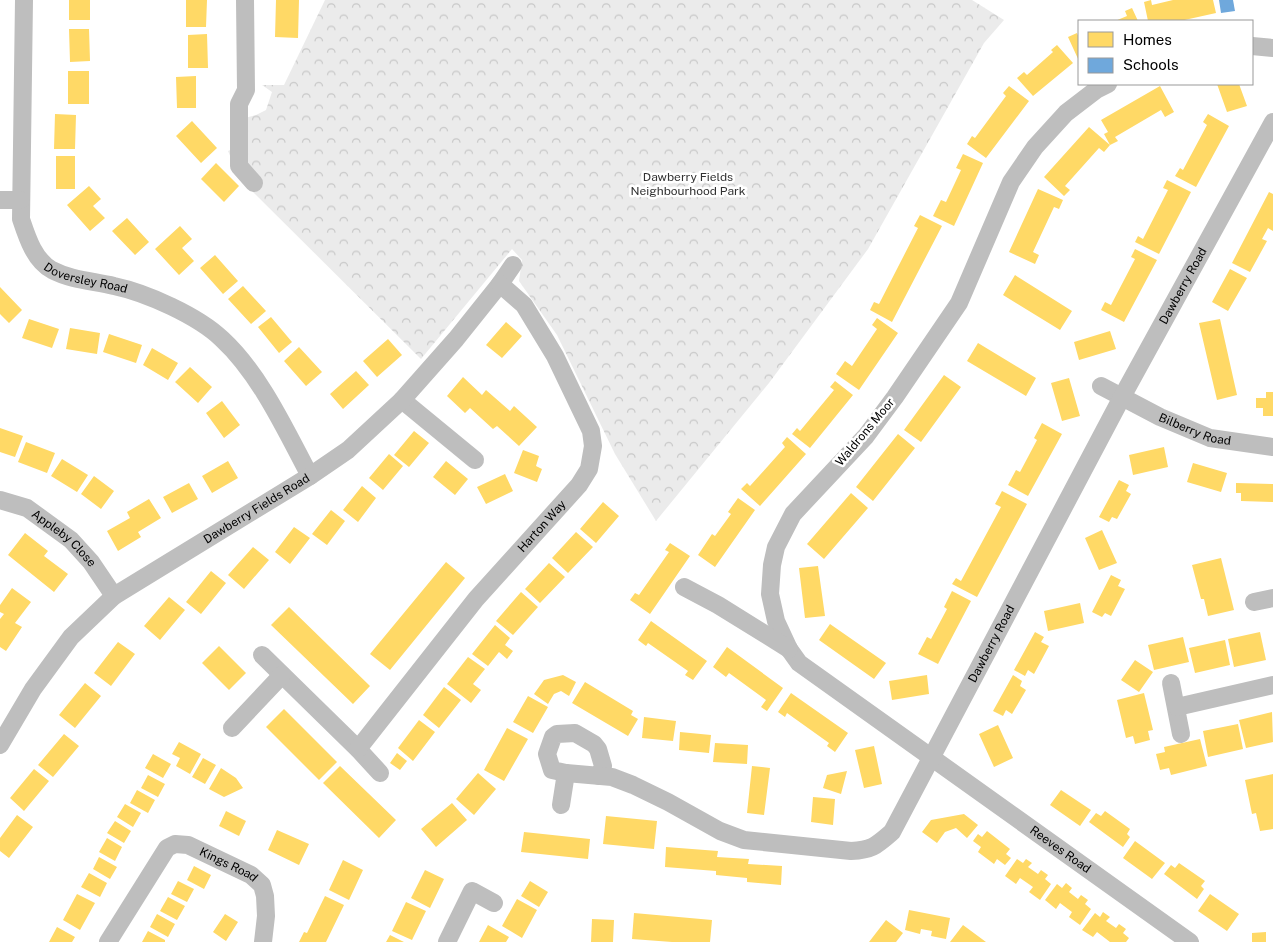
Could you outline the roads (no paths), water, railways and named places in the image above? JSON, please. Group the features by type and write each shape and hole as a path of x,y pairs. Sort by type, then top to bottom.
{"street":[{"name":"Doversley Road","path":"24,0 21,219 29,245 51,269 76,279 116,286 153,297 196,320 222,338 242,360 273,406 310,476"},
{"path":"245,0 246,90 239,104 239,166 254,183"},
{"path":"1253,46 1273,48"},
{"name":"Waldrons Moor","path":"930,758 799,663 789,649 776,621 770,594 772,565 776,547 794,514 866,436 958,303 1011,182 1035,147 1066,113 1096,90 1106,85"},
{"name":"Dawberry Road","path":"566,773 612,777 633,785 720,831 744,840 851,852 866,850 878,844 892,832 1122,396 1273,122"},
{"path":"0,200 21,200"},
{"name":"Dawberry Fields Road","path":"0,745 33,689 71,637 114,596 310,476 348,450 402,400 456,339 500,284 512,265"},
{"name":"Harton Way","path":"358,749 476,599 579,486 589,469 593,446 591,431 555,356 524,304 500,284"},
{"name":"Bilberry Road","path":"1102,386 1160,418 1210,438 1273,447"},
{"path":"402,400 475,460"},
{"name":"Appleby Close","path":"0,500 27,508 71,540 91,562 114,596"},
{"path":"684,587 718,605 789,649"},
{"path":"1254,602 1273,598"},
{"path":"262,656 358,749 380,773"},
{"path":"232,728 282,675"},
{"path":"1171,683 1181,734"},
{"path":"1177,707 1273,685"},
{"path":"561,805 566,773 552,770 547,754 553,737 557,734 575,732 594,744 598,749 602,766 598,776"},
{"name":"Reeves Road","path":"930,758 1190,942"},
{"name":"Kings Road","path":"108,942 167,848 175,844 188,845 251,874 262,885 265,896 266,916 264,942"},
{"path":"447,942 472,891 494,903"}],"park label":[{"name":"Dawberry Fields Neighbourhood Park","path":"688,184"}]}
